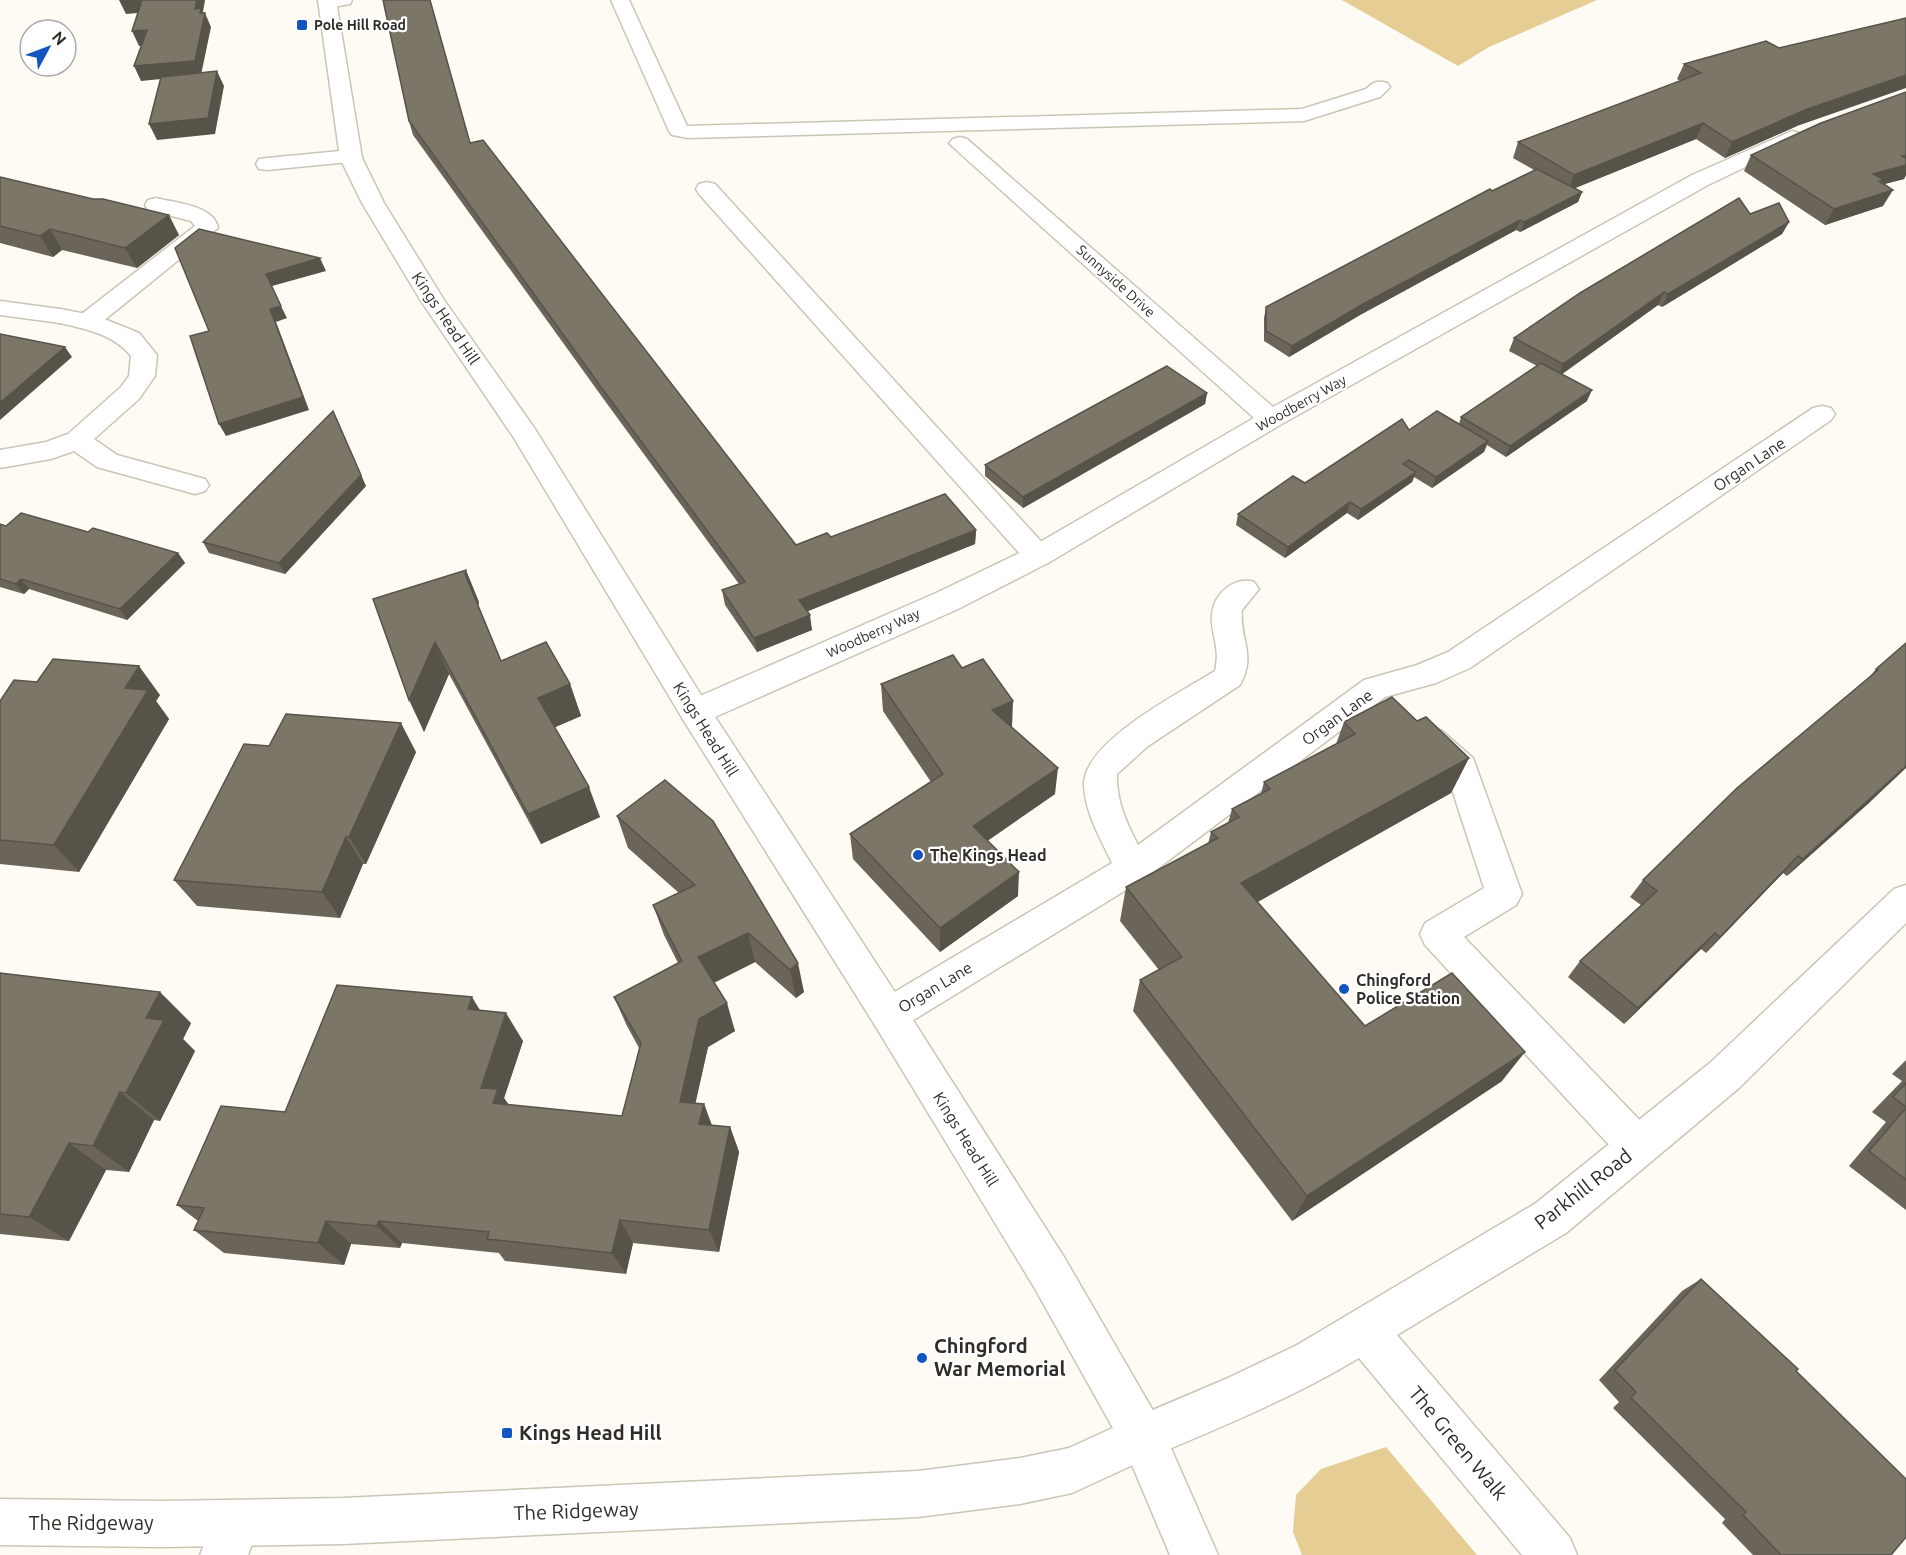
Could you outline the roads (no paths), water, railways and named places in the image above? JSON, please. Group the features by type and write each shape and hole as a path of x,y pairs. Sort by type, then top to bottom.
{"street":[{"path":"620,0 679,131 1304,115 1373,93 1380,87"},
{"name":"Kings Head Hill","path":"333,1 352,163 373,203 433,301 526,435 695,712 889,1015 1048,1272 1143,1437 1194,1555"},
{"name":"Woodberry Way","path":"695,712 946,601 1038,556 1272,419 1700,180 1815,128"},
{"name":"Sunnyside Drive","path":"960,142 1272,419"},
{"path":"267,164 351,156"},
{"path":"707,189 1038,556"},
{"path":"88,321 207,228 206,222 199,216 156,205"},
{"path":"0,308 88,321 130,338 144,355 142,376 130,393 77,440 51,450 0,459"},
{"name":"Organ Lane","path":"889,1015 1132,869 1375,688 1425,675 1458,660 1822,414"},
{"path":"77,440 107,461 195,485"},
{"path":"1132,869 1102,803 1101,771 1115,753 1229,677 1234,650 1225,619 1231,599 1244,589"},
{"path":"1410,720 1461,767 1504,894 1438,934 1637,1146"},
{"name":"Parkhill Road","path":"1143,1437 1312,1361 1551,1218 1725,1075 1906,900"},
{"name":"The Green Walk","path":"1365,1331 1553,1555"},
{"name":"The Ridgeway","path":"0,1522 230,1539 656,1508 918,1494 1020,1481 1072,1470 1143,1437"}],"place":[{"name":"Pole Hill Road","path":"302,25"},
{"name":"The Kings Head","path":"918,855"},
{"name":"Chingford Police Station","path":"1344,989"},
{"name":"Chingford War Memorial","path":"922,1358"},
{"name":"Kings Head Hill","path":"507,1433"}]}
